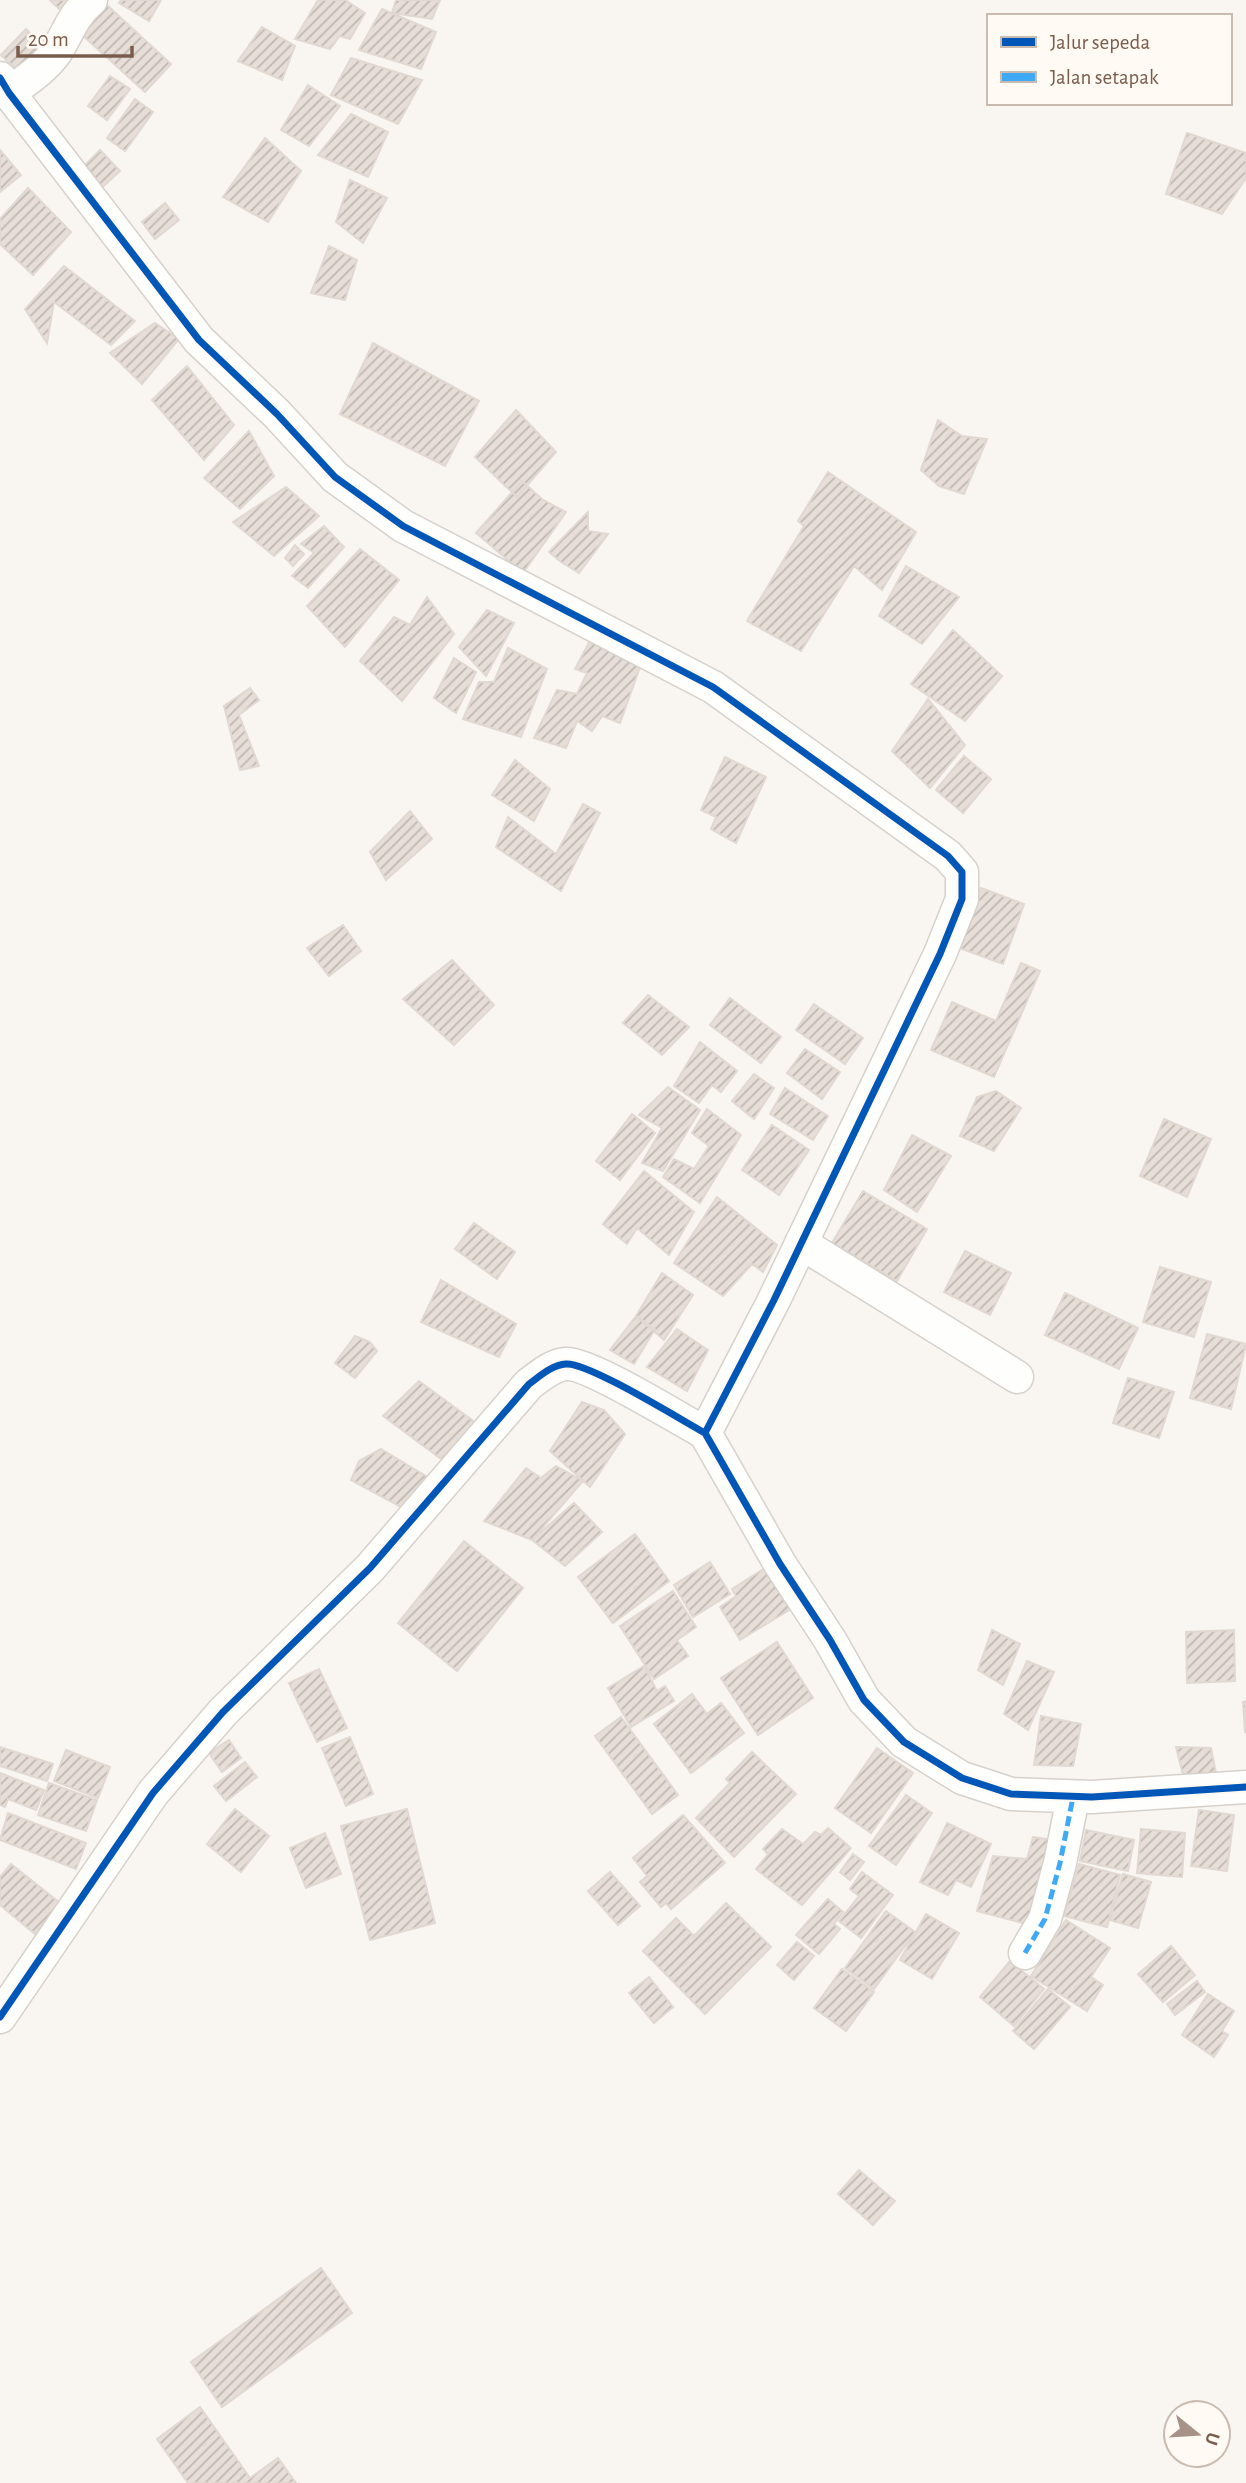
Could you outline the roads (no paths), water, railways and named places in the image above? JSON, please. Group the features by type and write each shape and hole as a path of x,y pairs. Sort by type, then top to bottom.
{"street":[{"path":"91,0 69,24 56,52 47,62 5,85 199,340 277,414 335,477 403,526 713,687 948,856 962,872 961,899 940,954 801,1243 705,1433"},
{"path":"801,1243 1017,1377"},
{"path":"0,2017 153,1793 223,1712 370,1568 529,1384 551,1368 568,1363 608,1379 705,1433 780,1564 830,1640 864,1700 904,1742 962,1778 1011,1794 1073,1797 1246,1787"},
{"path":"1025,1953 1045,1919 1073,1797"}]}
